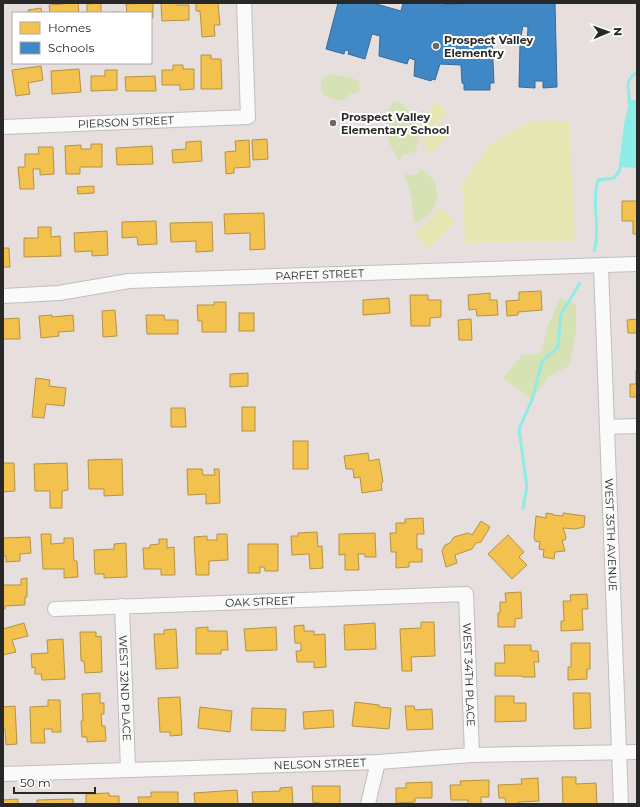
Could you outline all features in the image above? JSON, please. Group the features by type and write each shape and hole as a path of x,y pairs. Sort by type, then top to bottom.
{"street":[{"name":"PIERSON STREET","path":"3,127 248,117 244,3"},
{"name":"PARFET STREET","path":"3,296 59,293 129,281 637,264"},
{"name":"WEST 35TH AVENUE","path":"601,266 621,804"},
{"path":"607,427 637,426"},
{"name":"OAK STREET","path":"55,608 466,594"},
{"name":"WEST 34TH PLACE","path":"466,594 472,755"},
{"name":"WEST 32ND PLACE","path":"122,606 128,769"},
{"name":"NELSON STREET","path":"3,774 378,762 472,755 637,752"},
{"path":"368,804 378,762"}],"green space":[{"path":"332,74 349,77 359,81 359,92 349,95 341,101 326,96 322,92 321,83 326,76"},
{"path":"394,101 402,103 407,108 418,131 419,139 415,152 403,154 399,161 388,139 386,124 387,116"},
{"path":"437,102 447,113 425,133 416,123"},
{"path":"442,122 452,133 430,153 421,142"},
{"path":"529,122 570,122 575,241 465,243 462,184 490,144"},
{"path":"421,169 429,175 434,182 437,190 437,199 430,214 414,223 412,199 404,174 413,175"},
{"path":"441,208 455,223 429,249 415,234"},
{"path":"560,298 576,304 576,332 569,366 549,376 532,400 503,378 522,355 540,354 548,326"}],"water":[{"path":"630,100 637,100 637,168 622,167 618,173 624,124"}],"building: Homes":[{"path":"78,3 79,12 50,12 49,5"},
{"path":"101,3 101,12 87,12 87,4"},
{"path":"153,3 153,18 152,12 127,12 126,4"},
{"path":"161,3 189,5 189,20 162,21"},
{"path":"196,3 218,3 220,25 214,25 215,36 202,37 200,11 196,11"},
{"path":"41,8 42,12 29,12 28,10"},
{"path":"201,55 211,55 211,59 221,59 222,89 201,89"},
{"path":"173,65 183,65 183,69 194,69 194,89 180,90 180,85 162,85 162,70 173,70"},
{"path":"41,66 43,80 28,83 30,94 16,96 12,70"},
{"path":"79,69 81,92 52,94 51,71"},
{"path":"105,70 117,70 117,90 91,91 91,76 105,76"},
{"path":"155,76 156,91 126,91 125,77"},
{"path":"267,139 268,159 253,160 252,140"},
{"path":"249,140 250,167 234,168 234,173 226,174 225,152 236,151 235,141"},
{"path":"201,141 202,161 173,163 172,150 186,149 186,142"},
{"path":"91,144 102,144 102,167 80,167 80,174 66,174 65,146 81,145 81,149 91,149"},
{"path":"152,146 153,164 117,165 116,148"},
{"path":"38,147 53,147 54,174 40,175 40,169 33,169 34,189 20,189 18,167 25,167 25,154 39,154"},
{"path":"94,186 94,193 78,194 77,187"},
{"path":"622,201 637,201 637,234 633,234 633,221 622,221"},
{"path":"264,213 265,249 250,250 250,233 225,234 224,214"},
{"path":"156,221 157,244 138,245 137,237 122,238 122,222"},
{"path":"212,222 213,251 196,252 196,241 171,242 170,223"},
{"path":"38,227 51,227 51,237 60,236 61,256 24,257 24,238 38,238"},
{"path":"107,231 108,255 92,256 92,251 75,252 74,233"},
{"path":"3,248 9,248 10,267 3,267"},
{"path":"541,291 542,310 518,312 518,315 507,316 506,301 519,300 519,292"},
{"path":"490,293 490,300 497,300 498,315 477,316 476,309 469,310 468,295"},
{"path":"410,295 428,295 428,300 441,300 441,317 430,318 430,326 411,326"},
{"path":"389,298 390,313 363,315 363,300"},
{"path":"214,302 226,302 226,332 202,332 202,321 198,321 197,305 214,305"},
{"path":"115,310 117,336 103,337 102,311"},
{"path":"239,313 254,313 254,331 239,331"},
{"path":"52,315 52,317 73,315 74,331 58,332 59,336 41,338 39,316"},
{"path":"146,315 164,315 165,320 178,320 178,334 147,334"},
{"path":"19,318 20,339 3,339 3,319"},
{"path":"471,319 472,340 459,340 458,320"},
{"path":"637,319 637,333 628,333 627,320"},
{"path":"636,370 637,397 630,397 630,384 636,384"},
{"path":"248,373 248,386 230,387 230,374"},
{"path":"36,378 50,380 49,386 66,388 64,406 46,404 44,418 32,417"},
{"path":"242,407 255,407 255,431 242,431"},
{"path":"171,408 185,408 186,427 171,427"},
{"path":"293,441 308,441 308,469 293,469"},
{"path":"368,453 369,461 379,459 383,482 381,483 382,490 362,493 360,477 354,478 353,469 346,469 344,456"},
{"path":"122,459 123,495 104,496 104,489 89,489 88,460"},
{"path":"3,463 14,463 15,491 3,492"},
{"path":"67,463 68,490 62,491 62,508 50,508 50,491 35,491 34,464"},
{"path":"187,469 202,469 203,475 215,475 214,469 219,469 220,503 206,504 206,494 188,495"},
{"path":"546,513 563,516 563,513 585,516 584,527 575,529 563,528 566,537 565,540 562,540 565,551 555,552 554,559 543,557 544,550 539,549 540,542 535,541 534,537 536,516 546,518"},
{"path":"423,518 424,534 417,534 417,549 422,549 422,562 409,562 409,567 396,568 396,552 391,552 390,533 396,533 396,523 405,523 405,519"},
{"path":"481,521 490,527 481,542 476,543 472,549 455,555 457,563 446,567 442,551 445,545 450,543 454,537 468,533 472,535"},
{"path":"317,532 318,547 322,546 323,568 310,569 309,554 292,555 291,536 298,536 298,533"},
{"path":"375,533 376,557 365,557 365,554 358,554 359,570 345,570 345,554 339,555 339,534"},
{"path":"41,534 51,534 51,544 64,543 64,538 73,538 74,561 77,561 78,577 64,578 64,569 43,569"},
{"path":"217,534 227,534 228,560 209,561 209,575 196,575 194,537 207,536 207,540 217,540"},
{"path":"508,535 524,552 519,557 527,565 512,579 488,554"},
{"path":"30,537 31,553 20,554 20,561 6,562 6,556 3,556 3,538"},
{"path":"159,539 167,539 167,548 174,547 175,575 161,575 161,569 144,569 143,548 150,548 150,545 159,544"},
{"path":"126,543 127,577 104,578 104,574 95,574 94,550 114,549 114,544"},
{"path":"248,544 278,544 278,571 265,571 264,567 260,567 260,573 248,573"},
{"path":"27,578 27,597 25,597 25,605 5,606 5,609 3,609 3,585 21,585 21,579"},
{"path":"521,592 522,618 515,619 515,627 498,627 500,602 506,602 505,593"},
{"path":"587,594 588,609 582,609 583,630 561,631 561,621 564,621 563,601 571,601 570,595"},
{"path":"421,622 434,622 435,656 411,657 412,671 402,671 400,629 421,628"},
{"path":"24,623 28,636 12,640 16,652 3,655 3,629"},
{"path":"375,623 376,649 345,650 344,625"},
{"path":"304,625 304,631 314,631 314,635 325,634 326,667 314,668 314,662 297,662 296,651 301,651 301,643 295,643 294,626"},
{"path":"208,627 208,631 227,631 228,650 221,650 221,654 196,654 196,628"},
{"path":"276,627 277,650 246,651 244,629"},
{"path":"176,629 178,668 156,669 154,634 164,634 164,630"},
{"path":"80,632 96,632 96,637 101,636 102,672 85,673 84,661 81,661"},
{"path":"63,639 65,679 42,680 41,674 35,674 35,667 32,668 31,654 48,653 47,640"},
{"path":"571,643 590,643 590,669 587,669 587,679 568,680 568,667 571,667"},
{"path":"504,645 531,645 531,651 538,651 539,662 534,662 535,677 495,676 495,663 505,663"},
{"path":"100,693 100,703 104,703 104,714 101,714 102,726 105,726 106,741 87,742 87,737 82,737 82,694"},
{"path":"573,693 590,693 591,728 574,729"},
{"path":"495,696 514,696 514,703 526,703 526,721 495,722"},
{"path":"180,697 182,735 170,736 170,732 160,732 158,698"},
{"path":"48,700 60,700 61,732 52,732 52,729 44,729 45,743 31,743 30,707 48,706"},
{"path":"355,702 391,708 389,729 352,726"},
{"path":"15,706 17,744 6,745 5,729 3,729 3,707"},
{"path":"405,706 414,706 415,710 432,709 433,729 407,730"},
{"path":"200,707 232,711 230,732 198,728"},
{"path":"252,708 286,709 285,731 251,730"},
{"path":"333,710 334,727 304,729 303,712"},
{"path":"562,777 576,777 576,784 596,783 597,804 563,804"},
{"path":"538,778 539,801 506,804 505,798 499,798 498,785 522,784 521,779"},
{"path":"489,780 489,797 481,797 481,804 468,804 468,800 451,800 450,785 461,785 460,781"},
{"path":"432,782 432,798 415,798 415,802 396,803 396,788 406,788 406,783"},
{"path":"312,786 340,786 340,804 319,804 319,802 313,803"},
{"path":"292,787 293,804 253,804 252,792 280,791 280,788"},
{"path":"237,790 238,804 195,804 194,793"},
{"path":"151,792 178,792 178,804 139,804 138,797 151,797"},
{"path":"109,793 109,796 119,796 119,804 86,804 86,794"},
{"path":"18,799 18,804 3,804 3,800"},
{"path":"73,799 73,804 37,804 37,800"}],"building: Schools":[{"name":"Prospect Valley Elementry","path":"338,3 373,3 401,11 403,3 440,3 440,5 472,3 555,3 557,87 543,88 543,81 535,81 535,88 519,87 520,43 527,43 528,27 523,26 521,36 487,34 487,41 492,41 494,83 490,83 490,90 464,90 461,65 440,64 435,80 432,79 431,81 414,76 415,60 409,58 407,64 379,56 380,36 372,34 365,59 348,54 349,51 345,50 344,54 326,49"}],"waterway":[{"path":"629,104 628,83 632,76 637,72"},
{"path":"594,251 597,234 595,198 598,180 614,178 620,170"},
{"path":"523,508 527,487 519,429 532,400 542,362 558,347 561,314 580,283"}],"place":[{"name":"Prospect Valley Elementry","path":"436,46"},
{"name":"Prospect Valley Elementary School","path":"333,123"}]}
